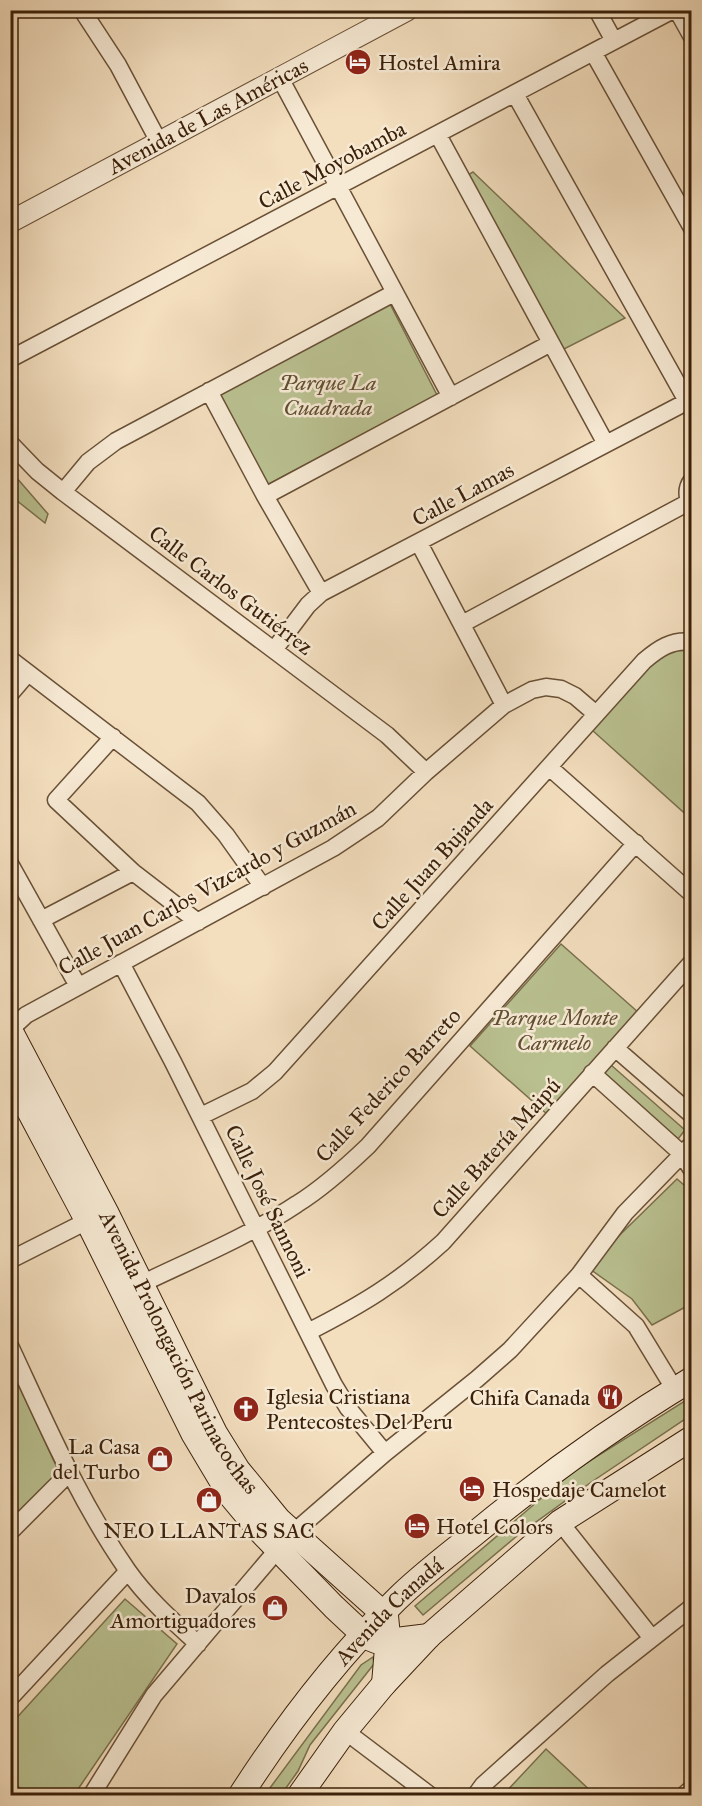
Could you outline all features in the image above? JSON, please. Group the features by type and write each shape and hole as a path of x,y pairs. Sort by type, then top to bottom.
{"main road":[{"name":"Avenida Prolongación Parinacochas","path":"10,1030 132,1289 193,1433 216,1475 245,1514 286,1541 383,1613"},
{"name":"Avenida Prolongación Parinacochas","path":"10,1075 96,1216"},
{"name":"Avenida Canadá","path":"240,1796 294,1719 363,1634 416,1581 548,1475 625,1421 683,1385"},
{"name":"Avenida Canadá","path":"299,1796 345,1731 384,1684 429,1636 560,1522 692,1438"},
{"name":"Avenida Prolongación Parinacochas","path":"286,1541 363,1634 371,1639 388,1641 429,1636"},
{"path":"383,1613 387,1619 388,1641 384,1684"}],"street":[{"path":"82,10 118,65 159,142"},
{"name":"Avenida de Las Américas","path":"10,222 407,10"},
{"path":"597,10 614,41"},
{"path":"675,10 692,37"},
{"name":"Calle Moyobamba","path":"10,359 675,10"},
{"path":"593,52 692,228"},
{"path":"280,78 451,397"},
{"path":"515,94 689,400"},
{"path":"438,135 606,444"},
{"path":"63,492 88,462 116,441 394,292"},
{"path":"265,496 551,343"},
{"path":"209,391 265,496 321,593"},
{"name":"Calle Lamas","path":"274,650 308,605 321,593 689,400"},
{"name":"Calle Carlos Gutiérrez","path":"10,444 37,471 63,492 387,735 426,772"},
{"path":"462,624 690,504 687,489 692,480"},
{"path":"419,543 504,705"},
{"name":"Calle Juan Bujanda","path":"201,1116 252,1091 287,1060 644,661 658,649 672,643 692,642"},
{"path":"10,659 198,803 226,835 263,887"},
{"path":"10,694 28,672"},
{"name":"Calle Juan Carlos Vizcardo y Guzmán","path":"10,1030 26,1014 333,848 378,818 426,772 504,705 532,690 546,687 561,689 575,696 596,714"},
{"path":"113,737 56,800 133,872 198,922"},
{"path":"549,767 692,894"},
{"name":"Calle Federico Barreto","path":"132,1289 298,1204 338,1174 368,1146 636,843"},
{"path":"10,864 78,986"},
{"path":"41,920 133,872"},
{"name":"Calle Batería Maipú","path":"308,1332 384,1291 442,1242 692,962"},
{"name":"Calle José Sannoni","path":"121,963 201,1116 254,1228 341,1397 385,1453"},
{"path":"615,1048 692,1115"},
{"path":"592,1073 686,1149 692,1170"},
{"path":"91,1796 154,1695 286,1541 385,1453 502,1357 542,1317 579,1275 625,1213 686,1149"},
{"path":"10,1260 96,1216"},
{"path":"579,1275 636,1326 683,1385"},
{"path":"10,1347 68,1474 128,1571 159,1609 198,1644"},
{"path":"10,1532 68,1474"},
{"path":"560,1522 651,1637"},
{"path":"10,1698 128,1571"},
{"path":"475,1796 483,1785 581,1697 651,1637 692,1607"},
{"path":"345,1731 430,1796"},
{"path":"683,1796 692,1788"}],"green space":[{"path":"473,172 625,318 562,350 466,176"},
{"name":"Parque La Cuadrada","path":"390,304 437,395 267,485 219,394"},
{"path":"10,464 16,477 48,514 45,523 11,496"},
{"path":"691,648 691,819 592,730 652,663 665,653"},
{"name":"Parque Monte Carmelo","path":"561,944 639,1013 548,1115 470,1046"},
{"path":"611,1065 685,1130 678,1139 604,1073"},
{"path":"677,1179 691,1191 691,1304 652,1325 632,1299 587,1267"},
{"path":"10,1367 59,1472 10,1522"},
{"path":"691,1397 691,1415 518,1535 423,1615 415,1606 572,1472"},
{"path":"125,1599 177,1644 74,1795 29,1795 11,1781 11,1724"},
{"path":"373,1657 374,1664 310,1745 298,1771 281,1795 264,1796 361,1665"},
{"path":"546,1749 595,1795 503,1795"}],"place":[{"name":"Hostel Amira","path":"358,62"},
{"name":"Chifa Canada","path":"610,1397"},
{"name":"Iglesia Cristiana Pentecostes Del Peru","path":"246,1409"},
{"name":"La Casa del Turbo","path":"160,1459"},
{"name":"Hospedaje Camelot","path":"472,1489"},
{"name":"NEO LLANTAS SAC","path":"209,1500"},
{"name":"Hotel Colors","path":"417,1526"},
{"name":"Davalos Amortiguadores","path":"275,1608"}]}
